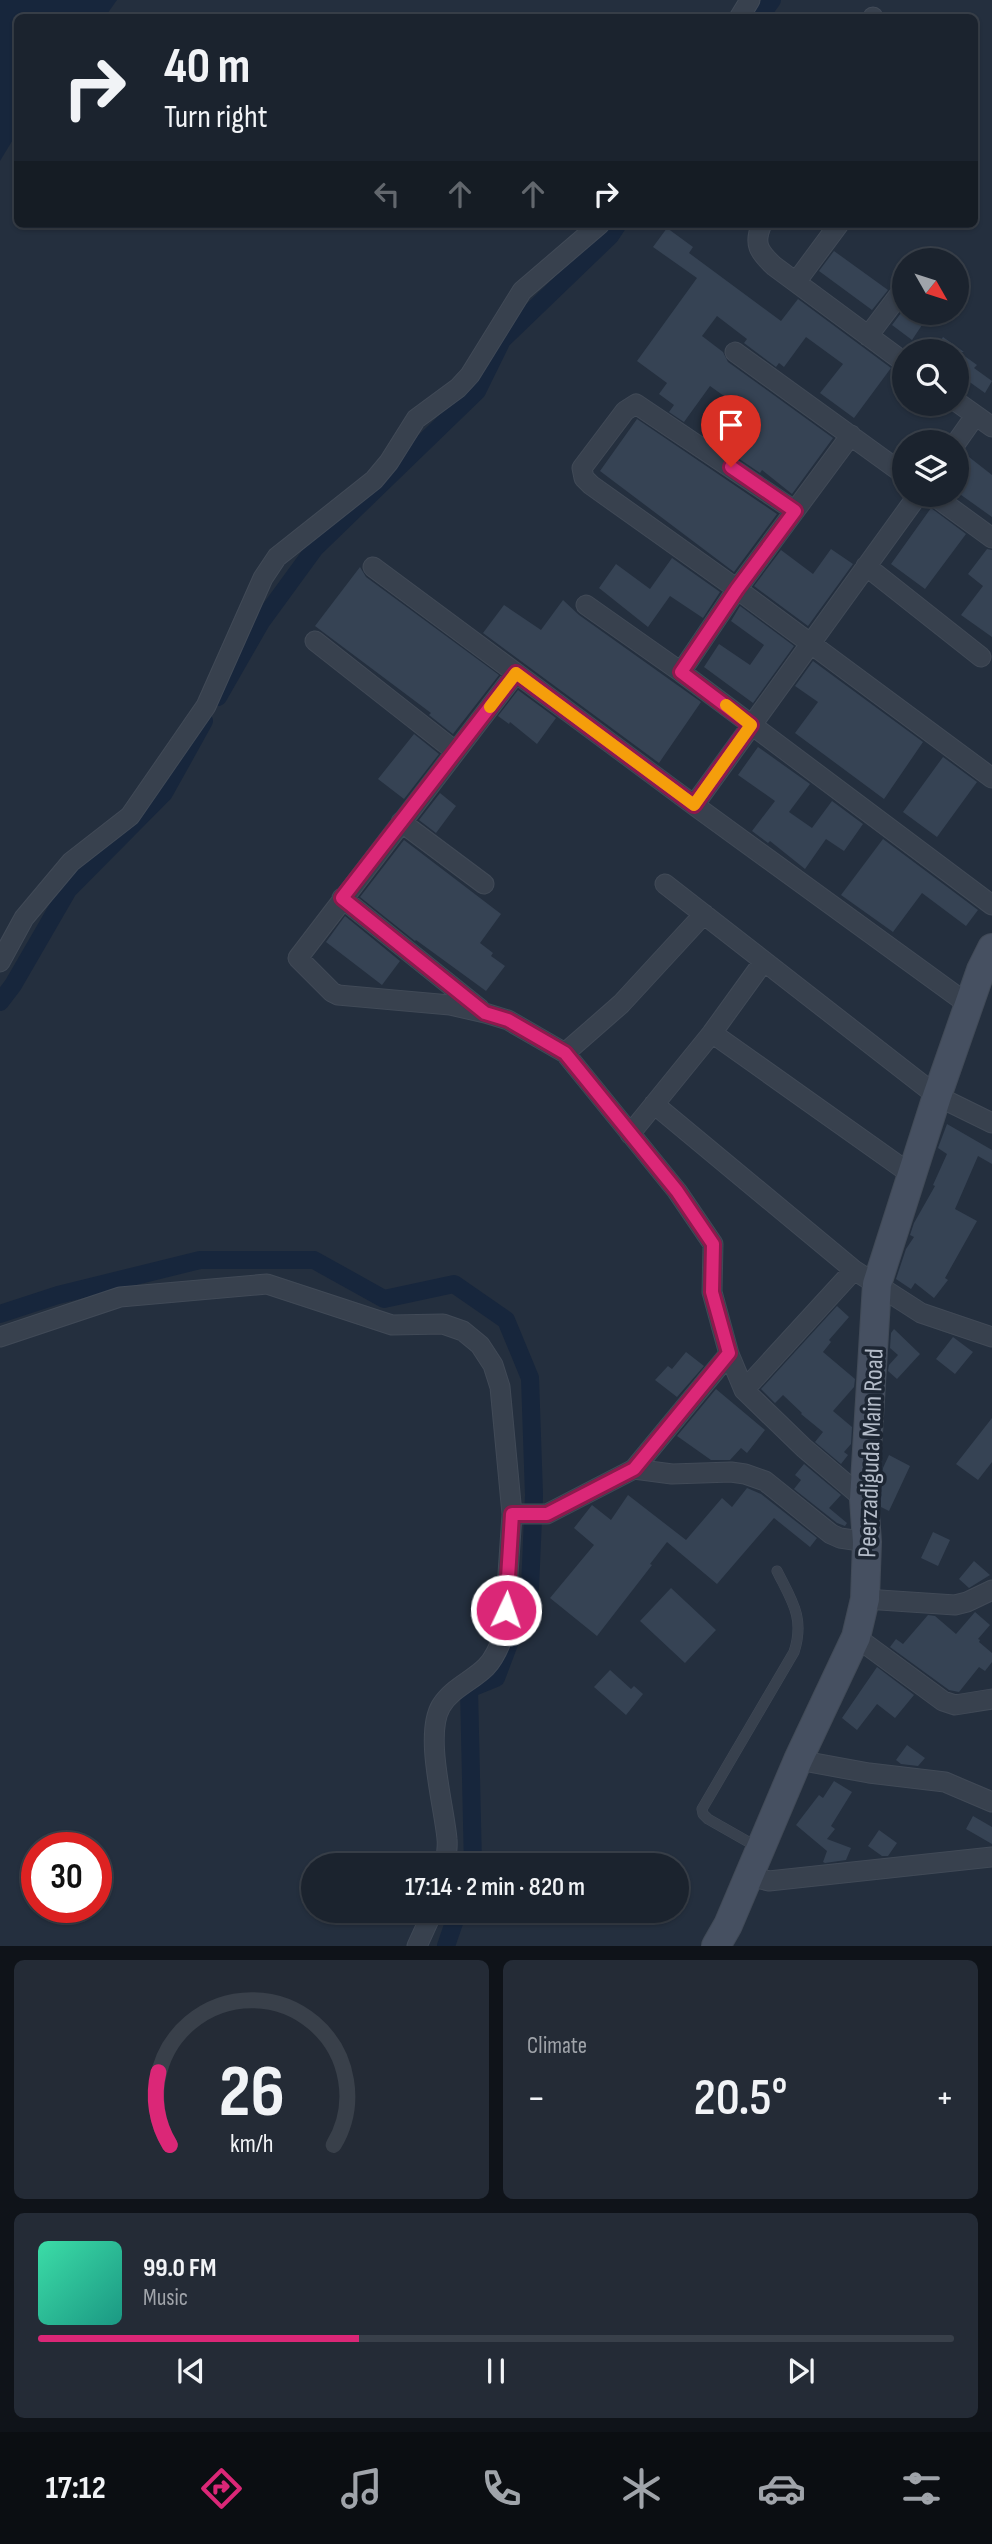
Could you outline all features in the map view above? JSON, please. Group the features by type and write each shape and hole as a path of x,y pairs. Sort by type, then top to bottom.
{"street":[{"path":"0,962 24,918 71,862 130,816 206,706 263,578 277,556 374,480 416,419 458,388 470,375 522,291 595,228"},
{"path":"761,228 756,241 759,252 892,354"},
{"path":"796,282 836,228"},
{"path":"868,336 892,304"},
{"path":"735,352 892,465"},
{"path":"795,511 636,404 625,411 582,468 584,478 591,485 737,589 992,778"},
{"path":"969,411 992,427"},
{"path":"965,430 975,416"},
{"path":"681,672 737,589 851,435"},
{"path":"694,805 909,507"},
{"path":"949,507 992,538"},
{"path":"866,566 981,657"},
{"path":"373,567 969,1005"},
{"path":"586,605 681,672 992,905"},
{"path":"315,641 455,751"},
{"path":"516,673 298,958 332,992 450,1005 485,1013 508,1020 565,1053 677,1191 713,1244 712,1292 729,1353 744,1390 804,1448 864,1499"},
{"path":"401,822 484,884"},
{"path":"665,884 937,1096 990,1120"},
{"path":"342,898 485,1013"},
{"path":"565,1053 621,1004 704,914"},
{"name":"Peerzadiguda Main Road","path":"724,1939 798,1760 856,1637 865,1598 867,1542 864,1499 866,1277 912,1175 981,970 992,948"},
{"path":"630,1134 765,961"},
{"path":"712,1032 912,1175"},
{"path":"654,1104 866,1277 921,1313 992,1337"},
{"path":"744,1390 866,1277"},
{"path":"0,1338 120,1297 267,1284 391,1325 443,1324 463,1331 480,1345 493,1365 500,1387 519,1515 504,1634 497,1652 487,1666 458,1687 441,1706 433,1727 446,1853"},
{"path":"519,1515 547,1514 634,1469 729,1353"},
{"path":"634,1469 672,1474 745,1474 765,1481 831,1534 839,1538 867,1542"},
{"path":"865,1598 955,1605 992,1590"},
{"path":"856,1637 943,1701 955,1705 992,1699"},
{"path":"798,1760 869,1773 945,1782 992,1802"},
{"path":"748,1876 769,1881 992,1857"},
{"path":"417,1945 427,1923"}],"lane":[{"path":"760,1849 708,1819 702,1814 702,1809 794,1652 800,1634 798,1613 777,1571"}],"water":[{"path":"0,0 117,0 107,14 14,14 14,138 0,161"}],"building":[{"path":"667,228 693,247 689,253 781,321 798,299 891,368 854,418 820,393 843,364 806,337 784,367 779,363 776,367 744,343 747,339 717,316 702,336 723,352 728,362 833,438 792,494 762,470 760,473 707,437 711,433 708,431 731,401 710,386 684,422 669,412 674,405 659,394 667,383 637,361 697,278 653,247"},
{"path":"834,251 888,290 872,310 819,271"},
{"path":"893,326 921,326 911,339"},
{"path":"969,359 977,365 974,368 992,381 985,393 969,382"},
{"path":"637,419 777,514 734,572 600,471"},
{"path":"969,457 992,475 992,517 969,501"},
{"path":"931,508 966,534 925,589 891,564"},
{"path":"831,549 853,564 808,626 754,586 781,550 813,574"},
{"path":"987,549 992,550 992,637 961,615 983,586 968,574"},
{"path":"672,558 720,592 703,618 670,596 648,627 599,588 616,564 650,589"},
{"path":"360,567 366,577 499,675 453,734 429,715 431,713 315,626"},
{"path":"563,600 579,615 701,702 659,763 483,633 504,605 541,630"},
{"path":"740,606 794,646 753,703 704,667 719,644 750,665 764,645 731,621"},
{"path":"813,661 923,742 884,799 795,733 818,702 795,686"},
{"path":"518,690 556,718 537,744 510,722 509,724 498,716"},
{"path":"414,734 439,754 404,799 378,779"},
{"path":"758,747 810,784 789,812 812,828 832,801 863,824 844,851 826,839 805,869 770,841 768,843 752,831 775,801 738,775"},
{"path":"943,757 977,782 937,837 903,812"},
{"path":"440,793 456,806 436,833 419,820"},
{"path":"883,839 978,910 966,926 922,893 893,932 841,895"},
{"path":"404,840 501,914 480,943 493,953 491,956 505,966 486,991 415,941 360,897"},
{"path":"345,916 400,961 382,985 326,942"},
{"path":"947,1124 992,1150 992,1164 978,1156 955,1209 977,1221 945,1278 948,1280 934,1298 915,1283 911,1289 896,1279 906,1249 914,1237 910,1235 914,1223 935,1186 933,1185 947,1154 938,1148"},
{"path":"837,1306 849,1317 829,1340 831,1342 823,1352 855,1379 854,1387 833,1411 852,1427 851,1444 844,1452 848,1455 841,1464 815,1442 823,1432 783,1395 775,1403 761,1389"},
{"path":"894,1329 920,1354 897,1379 888,1371 889,1365 898,1355 890,1348 891,1333"},
{"path":"953,1337 973,1352 955,1374 936,1359"},
{"path":"686,1352 704,1366 677,1397 655,1380 668,1366 672,1369"},
{"path":"716,1389 765,1430 747,1453 741,1448 730,1460 711,1460 677,1436"},
{"path":"992,1418 992,1462 978,1480 956,1464"},
{"path":"889,1455 910,1466 889,1511 881,1507 881,1499 883,1468"},
{"path":"804,1464 841,1495 829,1508 847,1523 845,1526 837,1523 794,1489 801,1480 795,1475"},
{"path":"747,1488 761,1494 817,1538 810,1547 774,1518 717,1584 667,1542 597,1636 550,1598 594,1545 574,1528 592,1505 611,1520 628,1495 686,1540 722,1498 732,1507"},
{"path":"933,1532 950,1540 938,1566 921,1558"},
{"path":"974,1561 990,1575 969,1588 959,1579"},
{"path":"671,1588 716,1630 685,1663 640,1621"},
{"path":"975,1612 990,1625 978,1639 992,1653 992,1662 985,1671 979,1667 959,1692 949,1690 890,1647 896,1639 903,1644 928,1615 935,1616 956,1634"},
{"path":"877,1667 914,1695 895,1718 877,1704 857,1730 842,1718"},
{"path":"610,1670 631,1689 634,1686 643,1694 626,1715 594,1687"},
{"path":"907,1745 925,1758 918,1766 901,1764 896,1760"},
{"path":"834,1781 852,1792 831,1826 835,1829 827,1839 851,1848 846,1860 825,1863 823,1862 827,1851 796,1825 819,1795 823,1798"},
{"path":"973,1816 992,1827 992,1844 966,1829"},
{"path":"879,1830 897,1843 888,1856 882,1856 868,1846"}],"waterway":[{"path":"762,14 772,0"},
{"path":"218,697 261,622 315,548 477,391 502,340 615,228"},
{"path":"0,1002 13,985 68,890 164,793 204,721"},
{"path":"0,1314 58,1295 200,1260 314,1260 384,1299 454,1284 506,1320 530,1378 534,1495 530,1588 496,1678 469,1689 473,1853"},
{"path":"446,1946 454,1923"}],"slow traffic":[{"path":"490,707 516,673 694,805 751,725 726,705"}],"route":[{"path":"506,1610 512,1514 547,1514 634,1469 729,1353 712,1292 713,1244 677,1191 565,1053 508,1020 485,1013 342,898 516,673 694,805 751,725 681,672 737,589 795,511 731,467"}]}
